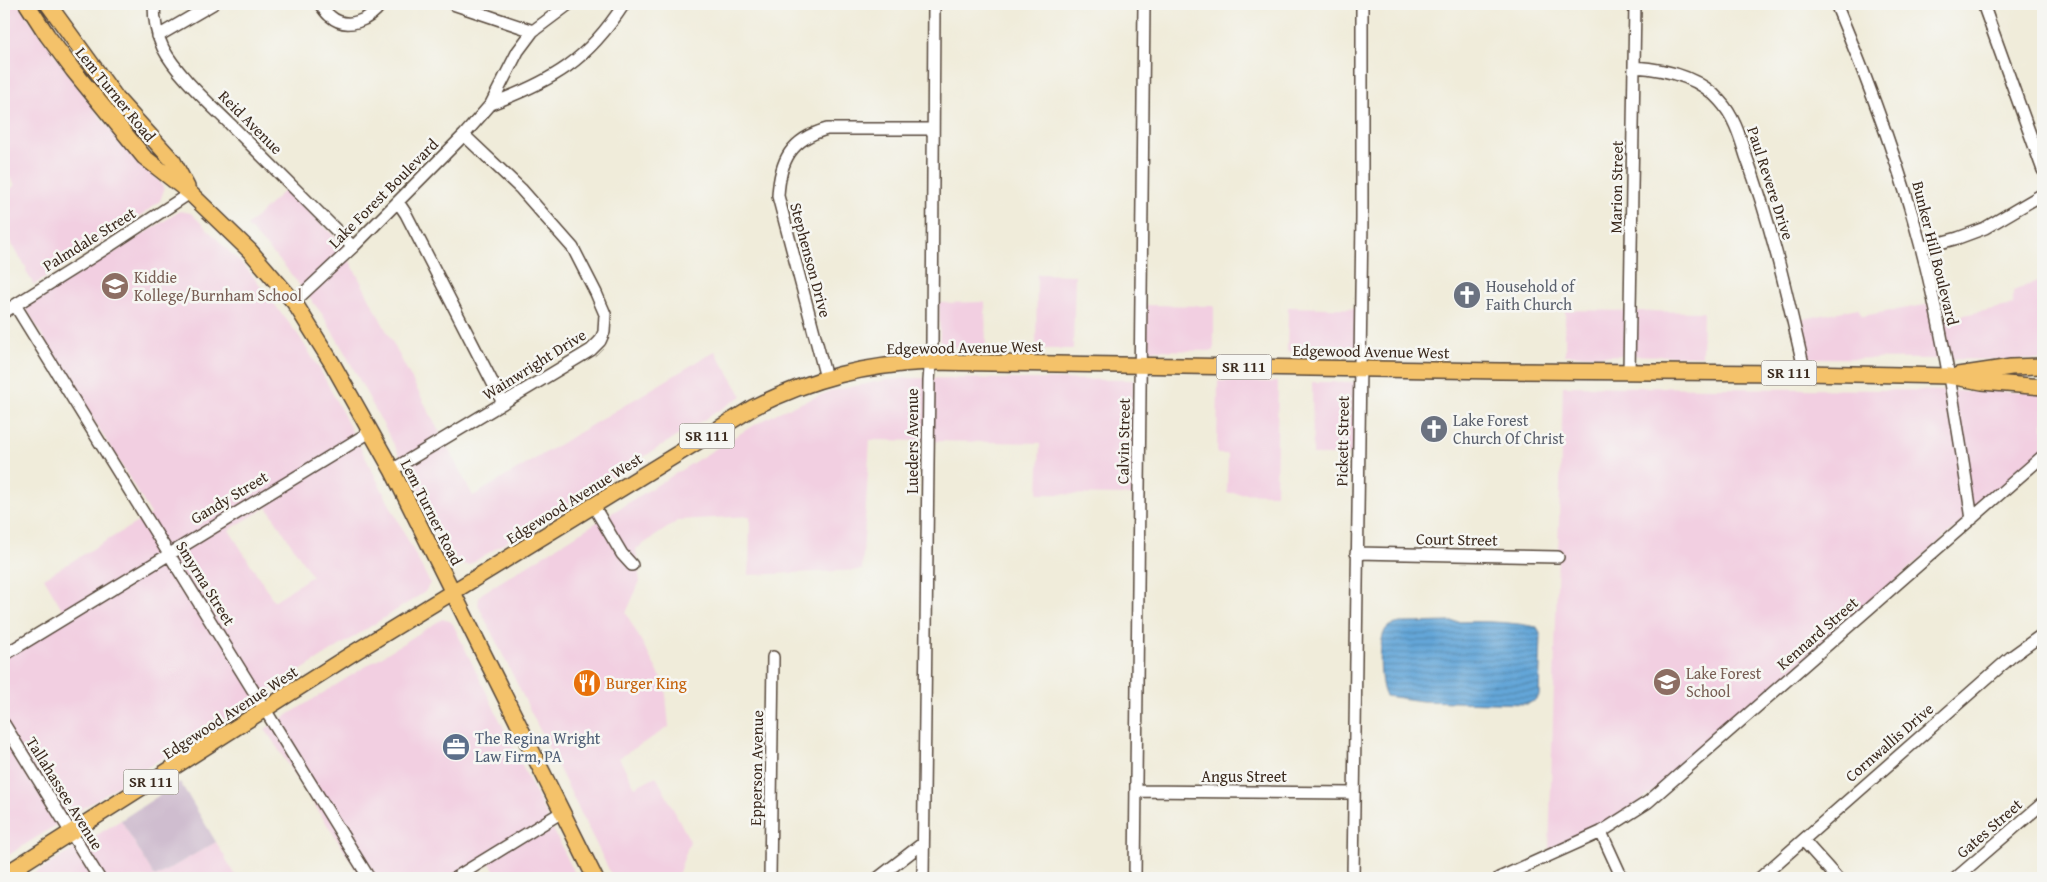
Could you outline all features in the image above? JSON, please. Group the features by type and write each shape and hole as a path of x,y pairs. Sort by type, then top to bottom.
{"main road":[{"name":"Lem Turner Road","path":"27,4 73,70 144,157 190,193 250,251 294,302 332,363 392,470 595,878"},
{"name":"Lem Turner Road","path":"48,4 117,99 173,160 190,193"},
{"name":"Edgewood Avenue West","path":"4,875 453,592 754,407 782,393 854,370 891,364 930,362 1805,373 1949,376 1988,383 2043,387"},
{"name":"Edgewood Avenue West","path":"1949,376 1983,370 2043,366"}],"street":[{"name":"Reid Avenue","path":"154,4 154,21 158,36 163,48 174,64 204,98 353,247"},
{"path":"158,36 213,4"},
{"path":"320,4 330,16 341,22 353,23 365,20 381,4"},
{"path":"453,4 533,30"},
{"name":"Lake Forest Boulevard","path":"294,302 353,247 464,135 491,104 518,51 533,30 569,4"},
{"name":"Lake Forest Boulevard","path":"491,104 524,92 565,70 590,49 624,4"},
{"name":"Lueders Avenue","path":"923,878 934,4"},
{"name":"Calvin Street","path":"1135,878 1144,4"},
{"name":"Pickett Street","path":"1353,878 1362,4"},
{"name":"Marion Street","path":"1629,372 1635,4"},
{"name":"Bunker Hill Boulevard","path":"1836,4 1863,68 1893,154 1921,248 1949,376 1972,519"},
{"path":"1983,4 2043,170"},
{"name":"Paul Revere Drive","path":"1634,67 1653,68 1672,73 1707,88 1721,101 1734,123 1755,180 1782,271 1805,373"},
{"name":"Stephenson Drive","path":"826,378 778,196 779,177 785,160 796,145 810,134 827,128 932,129"},
{"name":"Wainwright Drive","path":"392,470 591,350 600,341 604,332 605,314 574,248 520,189 464,135"},
{"name":"Palmdale Street","path":"4,312 190,193"},
{"path":"1921,248 1985,228 2043,194"},
{"path":"398,202 406,214 503,403"},
{"name":"Smyrna Street","path":"15,305 369,878"},
{"name":"Gandy Street","path":"4,655 168,553 370,432"},
{"name":"Kennard Street","path":"1499,878 1602,832 1629,816 1677,778 2043,456"},
{"path":"593,505 622,554 632,565"},
{"name":"Court Street","path":"1356,553 1558,556"},
{"name":"Cornwallis Drive","path":"1760,878 2011,657 2043,634"},
{"name":"Epperson Avenue","path":"770,878 773,657"},
{"name":"Tallahassee Avenue","path":"4,724 99,878"},
{"name":"Angus Street","path":"1136,791 1353,792"},
{"name":"Gates Street","path":"1956,878 2043,803"},
{"path":"455,878 562,812"},
{"path":"1602,832 1622,878"},
{"path":"1803,840 1837,878"},
{"path":"878,878 923,843"}],"shaded area":[{"path":"4,4 18,4 103,121 162,184 164,190 160,201 139,217 34,285 25,270 27,269 4,232 4,195 15,185 4,169"},
{"path":"286,189 340,242 473,496 715,351 742,396 469,565 460,564 456,561 345,353 322,314 283,264 247,226"},
{"path":"180,211 191,213 248,270 299,336 323,375 430,583 425,592 4,858 4,649 65,614 44,578 151,514 24,306","holes":["267,507 312,576 274,601 229,530"]},
{"path":"1037,274 1075,275 1073,349 1036,349"},
{"path":"2043,279 2043,360 1809,358 1798,320 1858,308 1862,316 1930,304 1934,321 2013,305 2013,291"},
{"path":"985,302 986,347 940,347 939,303"},
{"path":"1145,305 1214,306 1214,351 1146,350"},
{"path":"1288,307 1366,309 1366,353 1287,352"},
{"path":"1565,310 1703,312 1702,356 1565,355"},
{"path":"910,378 1134,380 1134,495 1038,494 1040,443 870,440 862,570 749,575 750,516 679,520 636,549 640,581 626,613 665,685 669,727 619,758 635,787 656,776 690,841 677,878 613,878 478,605 481,594 749,428 779,412 830,391 886,380"},
{"path":"1218,381 1278,382 1276,494 1227,493 1228,454 1217,454"},
{"path":"1312,382 1364,382 1363,455 1313,455"},
{"name":"Lake Forest School","path":"1563,386 2043,392 2043,451 1661,786 1626,811 1580,836 1549,850"},
{"path":"442,619 453,624 577,878 499,878 490,863 465,878 362,878 265,729"},
{"path":"180,782 216,842 155,877 121,820"},
{"path":"121,820 155,877 216,842 237,878 27,878"}],"water":[{"path":"1486,622 1537,627 1541,636 1539,696 1536,700 1527,704 1422,701 1386,696 1382,682 1380,661 1382,639 1388,627 1400,623"}],"place":[{"name":"Kiddie Kollege/Burnham School","path":"115,286"},
{"name":"Household of Faith Church","path":"1467,295"},
{"name":"Lake Forest Church Of Christ","path":"1434,429"},
{"name":"Lake Forest School","path":"1667,682"},
{"name":"Burger King","path":"587,683"},
{"name":"The Regina Wright Law Firm, PA","path":"456,747"}]}
